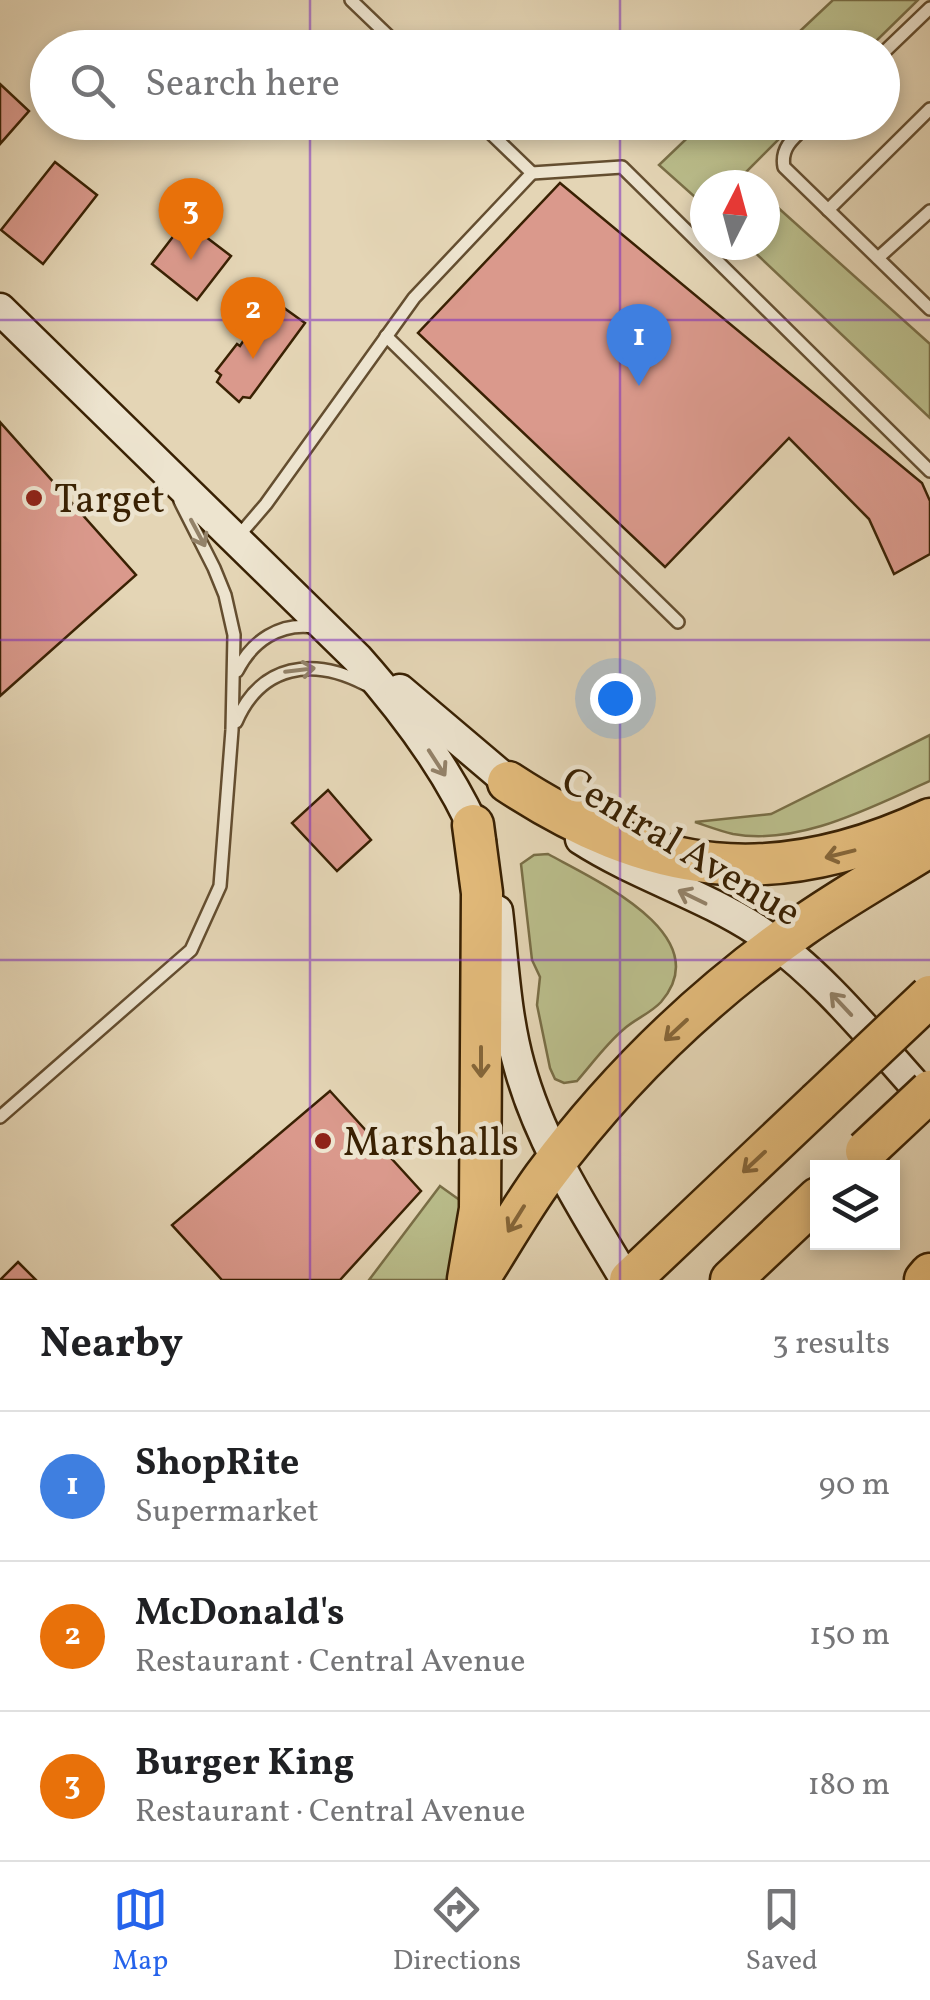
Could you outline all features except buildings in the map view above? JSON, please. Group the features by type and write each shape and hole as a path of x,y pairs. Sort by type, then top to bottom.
{"highway":[{"path":"508,782 613,838 719,864 776,866 814,860 876,843 930,819"},
{"path":"468,1280 479,1226 480,1190 482,893 473,826"},
{"path":"478,1280 557,1160 668,1036 777,944 930,846"},
{"path":"628,1280 930,996"},
{"path":"858,1160 930,1091"},
{"path":"734,1278 810,1206"},
{"path":"925,1280 930,1274"}],"main road":[{"name":"Central Avenue","path":"2,314 333,633 508,782 607,856 735,918 777,944 834,996 930,1102"},
{"name":"Central Avenue","path":"333,633 393,700 437,762 473,826 491,880 518,1060 542,1132 628,1280"}],"lane":[{"path":"351,0 382,30"},
{"path":"900,39 928,15"},
{"path":"900,138 930,108"},
{"path":"498,140 532,173"},
{"path":"792,140 782,156 784,167 930,308"},
{"path":"828,210 898,140"},
{"path":"236,539 266,504 414,298 532,173 622,167 930,471"},
{"path":"878,258 930,211"},
{"path":"386,336 678,622"},
{"path":"0,1117 191,950 220,886 235,676 230,618 214,568 176,494 146,450"},
{"path":"235,676 244,657 265,636 292,626 333,633"},
{"path":"232,730 244,705 260,686 271,677 300,669 317,668 354,678 393,700"}],"green space":[{"path":"833,0 918,0 887,30 801,30"},
{"path":"685,140 778,140 748,170 690,170 690,193 659,165"},
{"path":"780,209 930,344 930,418 763,260 780,260"},
{"path":"930,735 930,781 834,822 758,836 733,834 695,822 771,814"},
{"path":"548,854 643,912 663,932 674,954 675,977 661,1002 617,1035 577,1081 564,1083 555,1079 550,1068 537,1005 540,977 532,960 521,864 534,855"},
{"path":"440,1186 468,1206 452,1280 369,1280"}],"place":[{"name":"Burger King","path":"191,260"},
{"name":"McDonald's","path":"253,359"},
{"name":"ShopRite","path":"639,386"},
{"name":"Target","path":"34,498"},
{"name":"Marshalls","path":"323,1141"}]}
